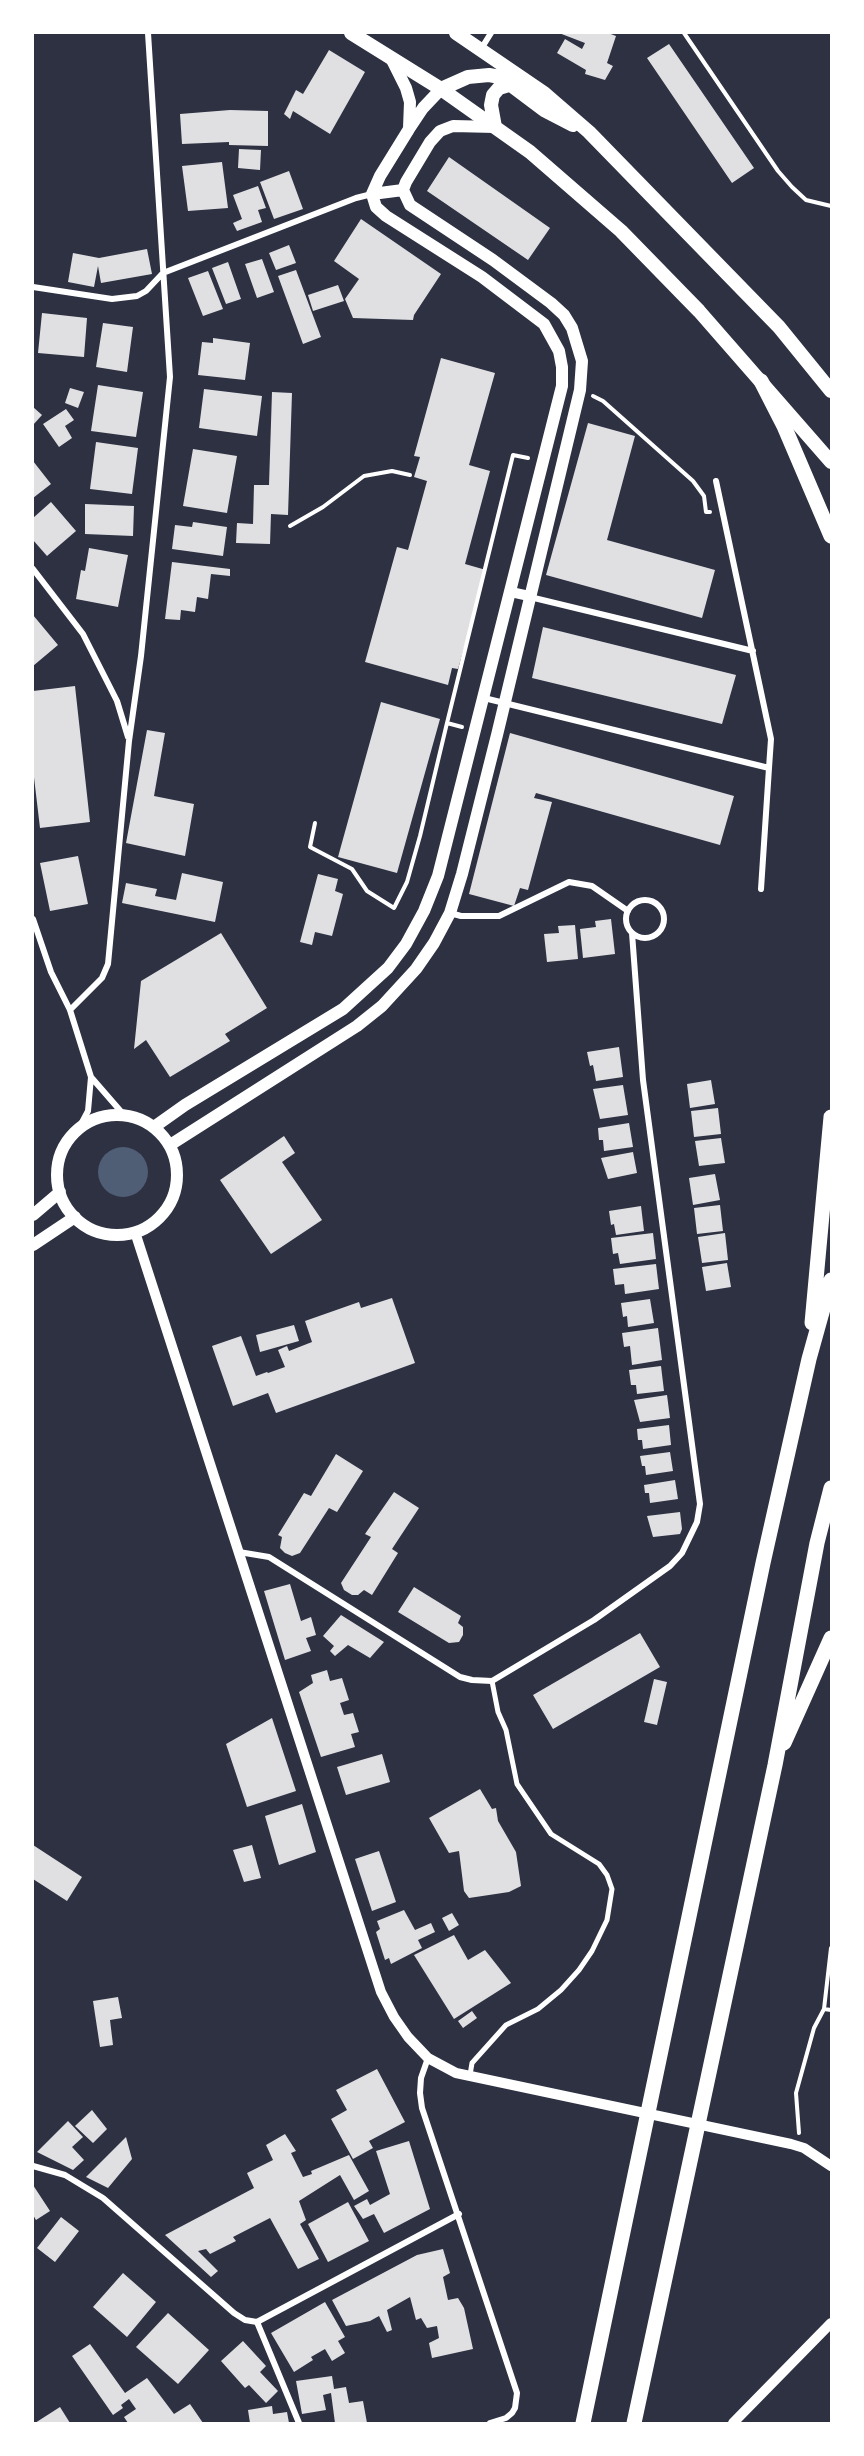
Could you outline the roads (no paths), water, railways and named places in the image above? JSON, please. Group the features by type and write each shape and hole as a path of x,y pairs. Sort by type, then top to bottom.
{"highway":[{"path":"761,381 789,435 831,536"},
{"path":"809,1359 831,1117"},
{"path":"583,2423 666,2034 719,1766 809,1359 831,1280"},
{"path":"634,2423 775,1765 817,1543 831,1488"},
{"path":"775,1765 831,1638"}],"main road":[{"path":"351,33 441,89 530,152 621,231 661,271 831,462"},
{"path":"456,33 544,93 589,132 779,327 831,391"},
{"path":"391,58 410,102 409,129"},
{"path":"154,1127 185,1105 343,1009 388,968 406,944 424,911 438,876 562,386 559,351 544,324 482,277 386,216 376,207 372,195 380,176 423,108 441,89 468,77 489,75 500,77 544,110 589,132"},
{"path":"495,127 490,105 493,95 499,88 512,84"},
{"path":"403,190 430,142 440,131 453,126 495,127"},
{"path":"372,195 403,190"},
{"path":"170,1145 357,1026 382,1006 416,969 434,943 450,913 505,702 580,390 582,361 572,328 551,303 493,260 410,205 403,190"},
{"path":"482,277 493,260"},
{"path":"108,1116 135,1117 154,1127 170,1145 176,1161 177,1179 173,1197 164,1212 151,1224 135,1232 119,1235 103,1233 88,1227 75,1217 60,1192 58,1166 62,1152 79,1128 108,1116"},
{"path":"33,1215 60,1192"},
{"path":"33,1245 75,1217"}],"street":[{"path":"70,1010 102,978 108,964 129,741 141,656 170,377 148,33"},
{"path":"481,49 491,33"},
{"path":"33,287 112,299 137,296 146,291 163,273 356,198 372,195"},
{"path":"716,481 771,739 761,889"},
{"path":"33,569 83,634 117,701 129,741"},
{"path":"511,592 753,651"},
{"path":"484,698 769,768"},
{"path":"450,913 461,916 498,916 569,882 592,886 628,911"},
{"path":"239,1552 269,1557 460,1677 492,1681 594,1620 670,1566 682,1553 697,1522 700,1504 643,1080 632,933 626,922 632,905 644,900 655,903 663,913 663,925 655,935 643,938 632,933"},
{"path":"33,919 51,972 70,1010 91,1077 88,1111 79,1128"},
{"path":"91,1077 124,1115"},
{"path":"135,1232 381,1992 408,2037 428,2058 456,2073 791,2144 804,2148 831,2166"},
{"path":"470,2077 472,2063 506,2025 538,2008 561,1990 579,1970 592,1951 607,1920 612,1889 608,1875 598,1864 551,1834 517,1784 506,1730 498,1712 492,1681"},
{"path":"428,2058 421,2078 422,2108 517,2393 512,2413 506,2418 489,2423"},
{"path":"33,2166 65,2175 103,2198 234,2313 245,2320 257,2322 459,2214"},
{"path":"257,2322 299,2423"},
{"path":"733,2423 831,2323"}],"water":[{"path":"118,1147 128,1147 141,1154 148,1167 148,1177 141,1190 128,1197 118,1197 109,1193 102,1186 98,1177 98,1167 102,1158 109,1151"}]}
